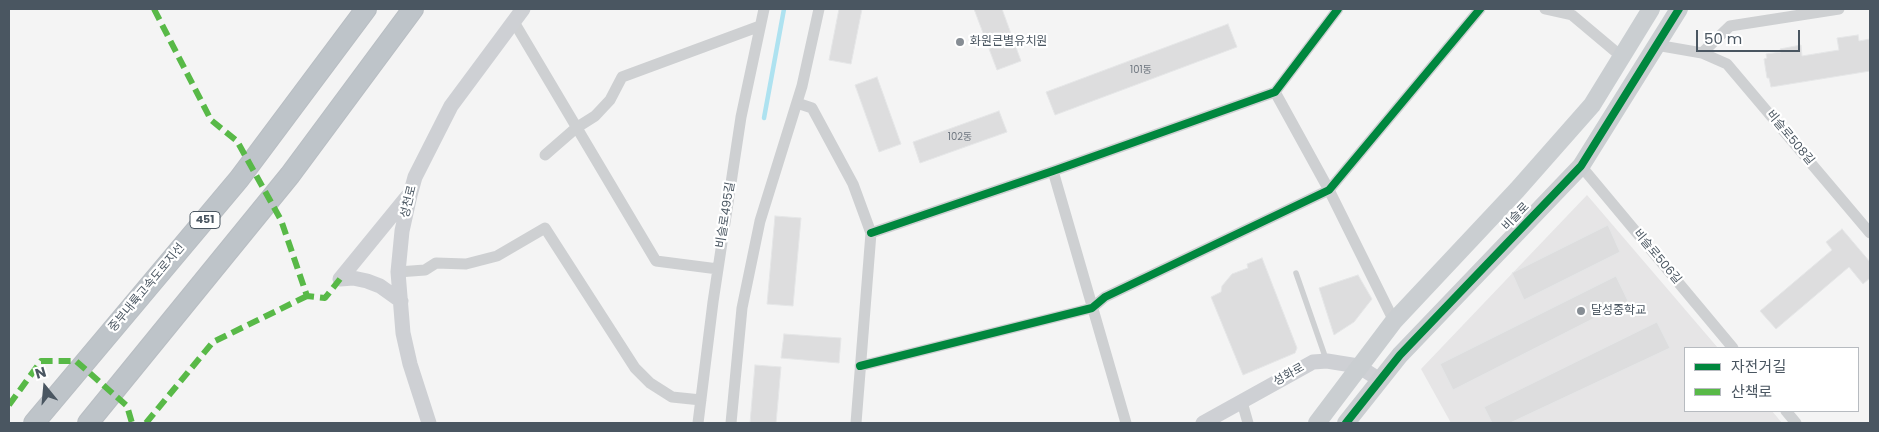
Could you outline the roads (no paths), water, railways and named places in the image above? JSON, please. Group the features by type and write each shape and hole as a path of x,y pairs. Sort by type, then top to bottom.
{"highway":[{"name":"중부내륙고속도로지선","path":"34,423 239,179 366,9"},
{"path":"88,423 290,175 414,9"}],"main road":[{"name":"성천로","path":"429,423 410,364 403,333 398,272 402,231 410,194 415,177 451,106 523,9"},
{"name":"비슬로","path":"1317,423 1358,366 1394,321 1431,284 1592,105 1651,9"},
{"name":"비슬로","path":"1346,423 1380,380 1424,330 1581,166 1679,9"},
{"path":"401,301 380,286 367,281 353,278 340,279 410,194"},
{"path":"1424,330 1415,319 1428,298 1431,284"},
{"name":"성화로","path":"1202,423 1313,362 1327,361 1358,366 1380,380"}],"street":[{"name":"비슬로495길","path":"698,423 718,269 741,117 764,9"},
{"path":"731,423 742,308 760,221 797,103 819,9"},
{"path":"871,233 1275,92 1338,9"},
{"path":"860,366 1092,308 1105,297 1329,190 1480,9"},
{"path":"1545,9 1572,15 1622,57"},
{"path":"1702,53 1730,26 1839,9"},
{"path":"514,22 656,262 718,269"},
{"path":"545,155 576,128 595,116 610,100 622,77 760,26"},
{"name":"비슬로508길","path":"1660,40 1702,53 1727,64 1870,234"},
{"path":"1275,92 1329,190 1394,321"},
{"path":"797,103 812,108 853,184 871,233 856,423"},
{"name":"비슬로506길","path":"1581,166 1732,347"},
{"path":"1053,171 1126,423"},
{"path":"398,272 425,270 436,263 466,264 497,256 545,228 635,368 650,383 672,397 701,400"},
{"path":"1242,402 1248,423"},
{"path":"1787,412 1796,423"}],"lane":[{"path":"1296,273 1327,361"}],"waterway":[{"path":"764,118 784,9"}],"place":[{"name":"화원큰별유치원","path":"960,42"},
{"name":"달성중학교","path":"1581,311"}]}
